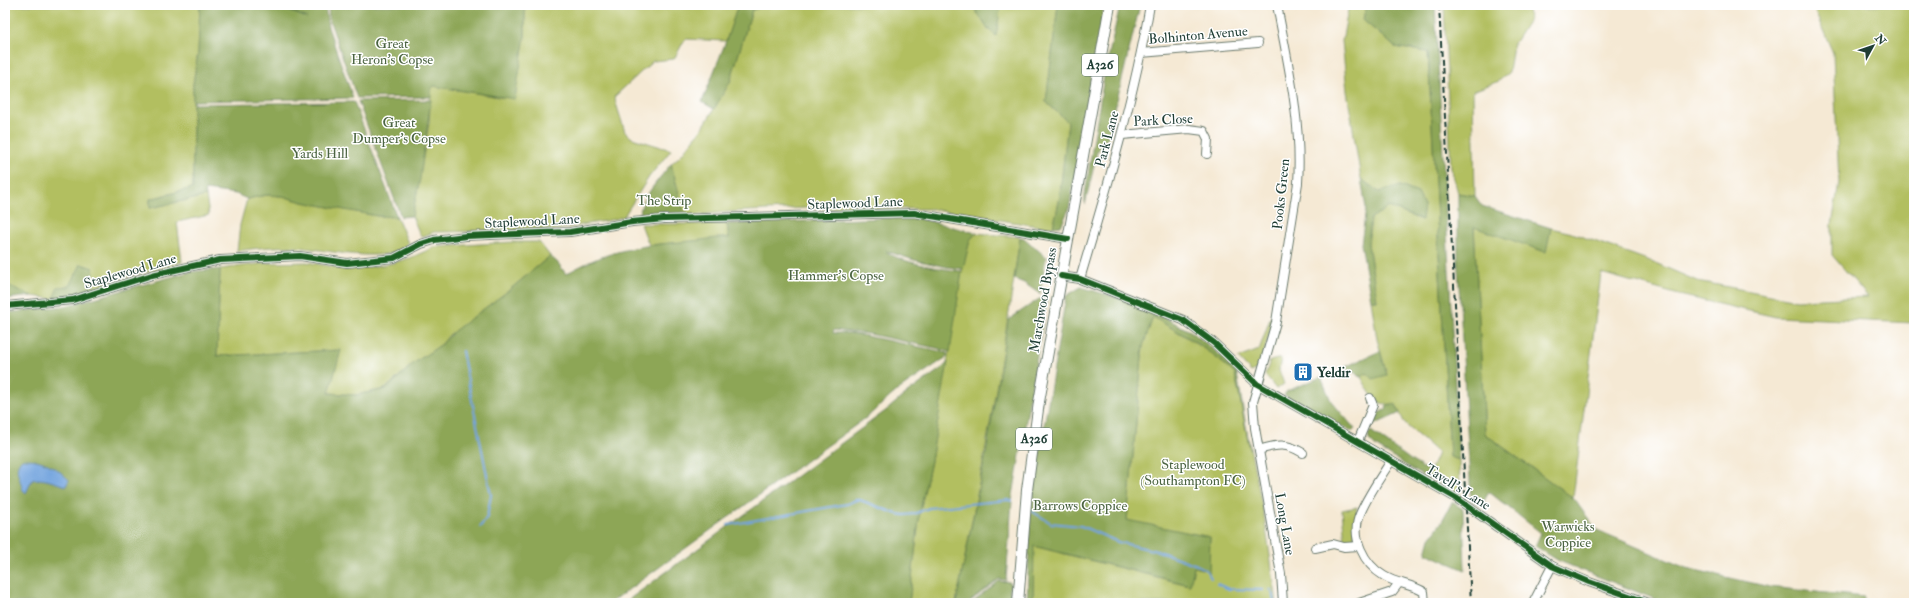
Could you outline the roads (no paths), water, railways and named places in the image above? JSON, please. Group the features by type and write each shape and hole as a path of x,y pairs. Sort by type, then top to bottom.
{"main road":[{"name":"Marchwood Bypass","path":"1018,603 1019,577 1029,476 1039,402 1110,5"}],"street":[{"name":"Park Lane","path":"1080,279 1122,135 1142,53 1150,5"},
{"name":"Pooks Green","path":"1257,384 1276,322 1300,162 1293,95 1277,5"},
{"name":"Bolhinton Avenue","path":"1142,53 1258,43"},
{"name":"Park Close","path":"1122,135 1189,129 1204,132 1208,139 1208,154"},
{"name":"Staplewood Lane","path":"5,306 73,300 152,275 220,260 300,256 347,263 394,258 421,244 434,240 466,236 570,232 625,223 664,219 914,213 1068,239"},
{"path":"1062,276 1080,279 1184,320 1214,344 1257,384"},
{"name":"Tavell's Lane","path":"1257,384 1358,441 1466,505 1552,566 1589,582 1649,603"},
{"name":"Long Lane","path":"1257,384 1253,408 1281,574 1283,603"},
{"path":"1358,441 1373,405 1370,398"},
{"path":"1259,450 1270,447 1287,446 1303,453"},
{"path":"1391,461 1360,514 1356,529 1359,546 1364,556 1374,568 1386,578 1413,586 1424,592 1425,603"},
{"path":"1315,548 1333,544 1344,547 1359,546"},
{"path":"1533,603 1552,566"},
{"path":"1359,603 1392,592 1399,583"}],"water":[{"path":"22,459 36,460 54,467 69,480 66,486 36,479 32,480 26,493 22,489 17,470"}],"waterway":[{"path":"462,351 491,495 487,517 480,527"},
{"path":"728,525 847,504 856,500 904,515 914,514 929,508 1008,500 1012,501"},
{"path":"1030,510 1051,523 1081,526 1118,542 1161,552 1197,565 1206,570 1211,578"},
{"path":"1217,584 1229,589 1263,590"},
{"path":"1270,590 1272,590 1274,603"}],"railway":[{"path":"1439,5 1471,603"}],"place":[{"name":"Yeldir","path":"1303,372"}],"park label":[{"name":"Great Heron's Copse","path":"392,52"},
{"name":"Great Dumper's Copse","path":"399,130"},
{"name":"Yards Hill","path":"320,153"},
{"name":"The Strip","path":"664,200"},
{"name":"Hammer's Copse","path":"836,275"},
{"name":"Staplewood (Southampton FC)","path":"1193,472"},
{"name":"Barrows Coppice","path":"1080,505"},
{"name":"Warwicks Coppice","path":"1568,534"}]}
